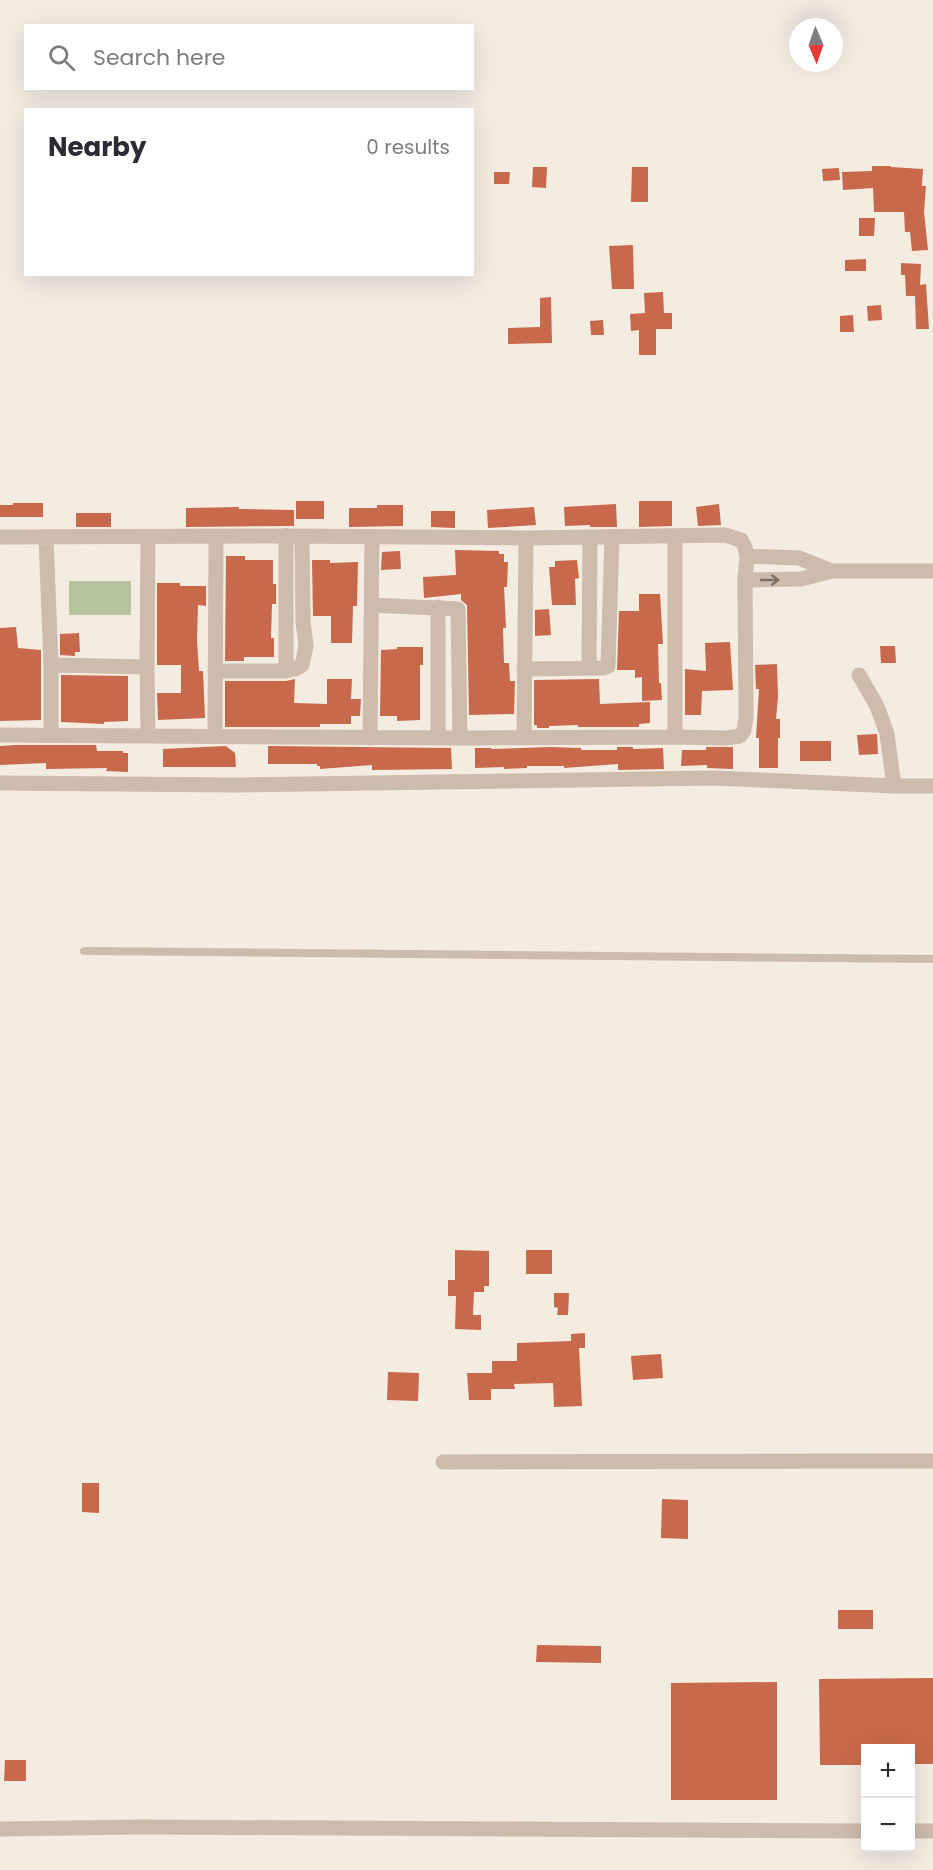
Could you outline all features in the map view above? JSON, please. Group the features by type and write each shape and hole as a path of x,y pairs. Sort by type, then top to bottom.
{"street":[{"path":"0,537 526,538 725,535 741,540 747,556 745,580 746,717 744,730 740,736 726,738 675,736 370,738 0,735"},
{"path":"286,536 286,671"},
{"path":"675,536 675,736"},
{"path":"148,537 148,735"},
{"path":"215,736 216,537"},
{"path":"215,671 286,671 302,665 306,646 303,621 302,537"},
{"path":"370,738 372,537"},
{"path":"589,668 590,537"},
{"path":"524,669 603,668 608,666 612,537"},
{"path":"46,538 51,735"},
{"path":"524,738 526,538"},
{"path":"747,556 800,558 832,571"},
{"path":"745,580 801,579 832,571 933,571"},
{"path":"372,605 455,608 459,612 460,738"},
{"path":"438,608 438,738"},
{"path":"51,665 147,668"},
{"path":"859,675 877,706 887,734 894,786"},
{"path":"0,783 234,785 716,778 933,786"},
{"path":"443,1462 933,1461"},
{"path":"0,1829 153,1827 861,1831"},
{"path":"915,1831 933,1831"}],"lane":[{"path":"84,951 933,959"}],"green space":[{"path":"69,581 131,581 131,615 69,615"}],"building":[{"path":"872,166 923,169 922,186 926,186 924,212 928,250 912,251 910,232 905,232 904,212 874,212 873,188 843,190 842,172 872,171"},
{"path":"533,167 547,167 546,188 532,187"},
{"path":"632,167 648,167 648,202 631,202"},
{"path":"839,168 840,180 823,181 822,169"},
{"path":"494,172 510,172 509,184 494,184"},
{"path":"859,218 875,218 874,236 859,236"},
{"path":"633,245 634,289 612,289 609,246"},
{"path":"866,259 866,271 845,271 845,260"},
{"path":"901,263 921,264 920,285 926,284 929,329 916,329 915,296 906,296 905,275 901,275"},
{"path":"663,292 664,313 672,313 672,329 656,329 656,355 639,355 639,330 631,331 630,314 645,313 644,293"},
{"path":"551,297 552,343 508,344 508,328 540,327 540,298"},
{"path":"881,305 882,320 868,321 867,306"},
{"path":"853,315 854,332 840,332 840,316"},
{"path":"603,320 604,335 591,335 590,321"},
{"path":"296,501 324,501 324,519 296,519"},
{"path":"639,501 672,501 672,526 639,527"},
{"path":"13,503 43,503 43,517 0,517 0,505 13,505"},
{"path":"616,504 617,527 565,526 564,507"},
{"path":"719,504 721,525 698,526 696,507"},
{"path":"377,505 403,505 403,526 349,527 349,508 377,508"},
{"path":"239,507 239,509 294,510 294,526 186,527 186,508"},
{"path":"534,507 536,525 488,528 487,510"},
{"path":"431,511 455,511 455,528 431,527"},
{"path":"76,513 111,513 111,527 76,527"},
{"path":"455,550 499,551 499,554 504,554 504,562 508,562 507,587 504,587 506,628 503,628 504,663 509,663 510,681 515,681 514,714 469,715 467,605 461,600 461,594 424,598 423,577 456,575"},
{"path":"400,551 401,569 381,570 382,552"},
{"path":"226,556 245,556 245,560 273,560 276,604 272,604 271,638 274,638 274,657 244,657 244,661 225,661"},
{"path":"312,560 330,560 330,563 358,562 357,606 353,606 352,643 331,643 331,616 313,616"},
{"path":"577,560 579,578 575,579 576,605 552,605 549,567 555,567 555,561"},
{"path":"157,583 206,586 206,606 198,605 197,640 199,671 203,671 205,718 158,720 157,693 181,693 181,665 157,665"},
{"path":"639,594 660,594 663,644 658,644 662,700 642,701 642,677 635,678 635,670 617,670 619,611 639,611"},
{"path":"549,609 551,635 535,636 535,610"},
{"path":"16,627 18,648 41,650 41,720 0,721 0,628"},
{"path":"79,633 80,652 75,652 75,656 60,655 60,634"},
{"path":"730,642 733,690 702,691 701,715 685,715 685,669 706,671 705,643"},
{"path":"880,646 895,646 896,663 881,663"},
{"path":"397,647 423,647 423,665 420,665 420,720 397,721 397,716 380,716 381,650 397,649"},
{"path":"777,664 776,719 780,719 778,768 759,768 759,738 756,738 759,689 756,689 755,665"},
{"path":"61,675 128,676 128,721 104,722 104,724 61,722"},
{"path":"295,679 294,703 327,704 327,679 352,679 351,699 361,699 360,716 351,716 351,724 320,724 320,727 225,727 225,681"},
{"path":"599,679 600,704 650,702 650,723 639,724 639,727 578,727 578,725 537,728 537,725 534,725 534,680"},
{"path":"877,734 878,754 859,755 857,735"},
{"path":"800,741 831,741 831,761 800,761"},
{"path":"96,745 97,751 123,751 123,753 128,753 128,772 106,771 107,768 46,769 46,763 0,765 0,746"},
{"path":"226,746 235,753 236,767 163,767 163,749"},
{"path":"268,746 451,748 452,769 372,770 372,765 320,769 317,764 268,764"},
{"path":"617,747 663,748 664,769 618,770 618,764 564,768 564,766 527,766 527,768 504,769 504,767 475,768 475,748 581,748 581,750 617,750"},
{"path":"706,747 733,747 733,769 707,768 707,765 681,766 682,750 706,750"},
{"path":"455,1250 489,1251 489,1286 484,1286 484,1292 474,1292 473,1315 481,1315 481,1330 455,1329 456,1296 448,1296 448,1280 455,1280"},
{"path":"526,1250 552,1250 552,1274 526,1274"},
{"path":"554,1293 569,1293 568,1315 557,1315 558,1308 554,1307"},
{"path":"585,1333 585,1348 579,1348 582,1406 554,1407 553,1383 514,1384 515,1389 491,1389 491,1400 469,1400 467,1373 492,1373 492,1361 517,1361 517,1343 571,1341 571,1334"},
{"path":"661,1354 663,1378 633,1380 631,1356"},
{"path":"388,1372 419,1373 418,1401 387,1400"},
{"path":"82,1483 99,1483 99,1513 82,1512"},
{"path":"662,1499 688,1500 688,1539 661,1538"},
{"path":"838,1610 873,1610 873,1629 838,1629"},
{"path":"537,1645 601,1646 601,1663 536,1662"},
{"path":"933,1678 933,1764 915,1764 915,1744 861,1744 861,1765 820,1765 819,1679"},
{"path":"777,1682 777,1800 671,1800 671,1683"},
{"path":"5,1760 26,1760 26,1781 4,1781"}]}
